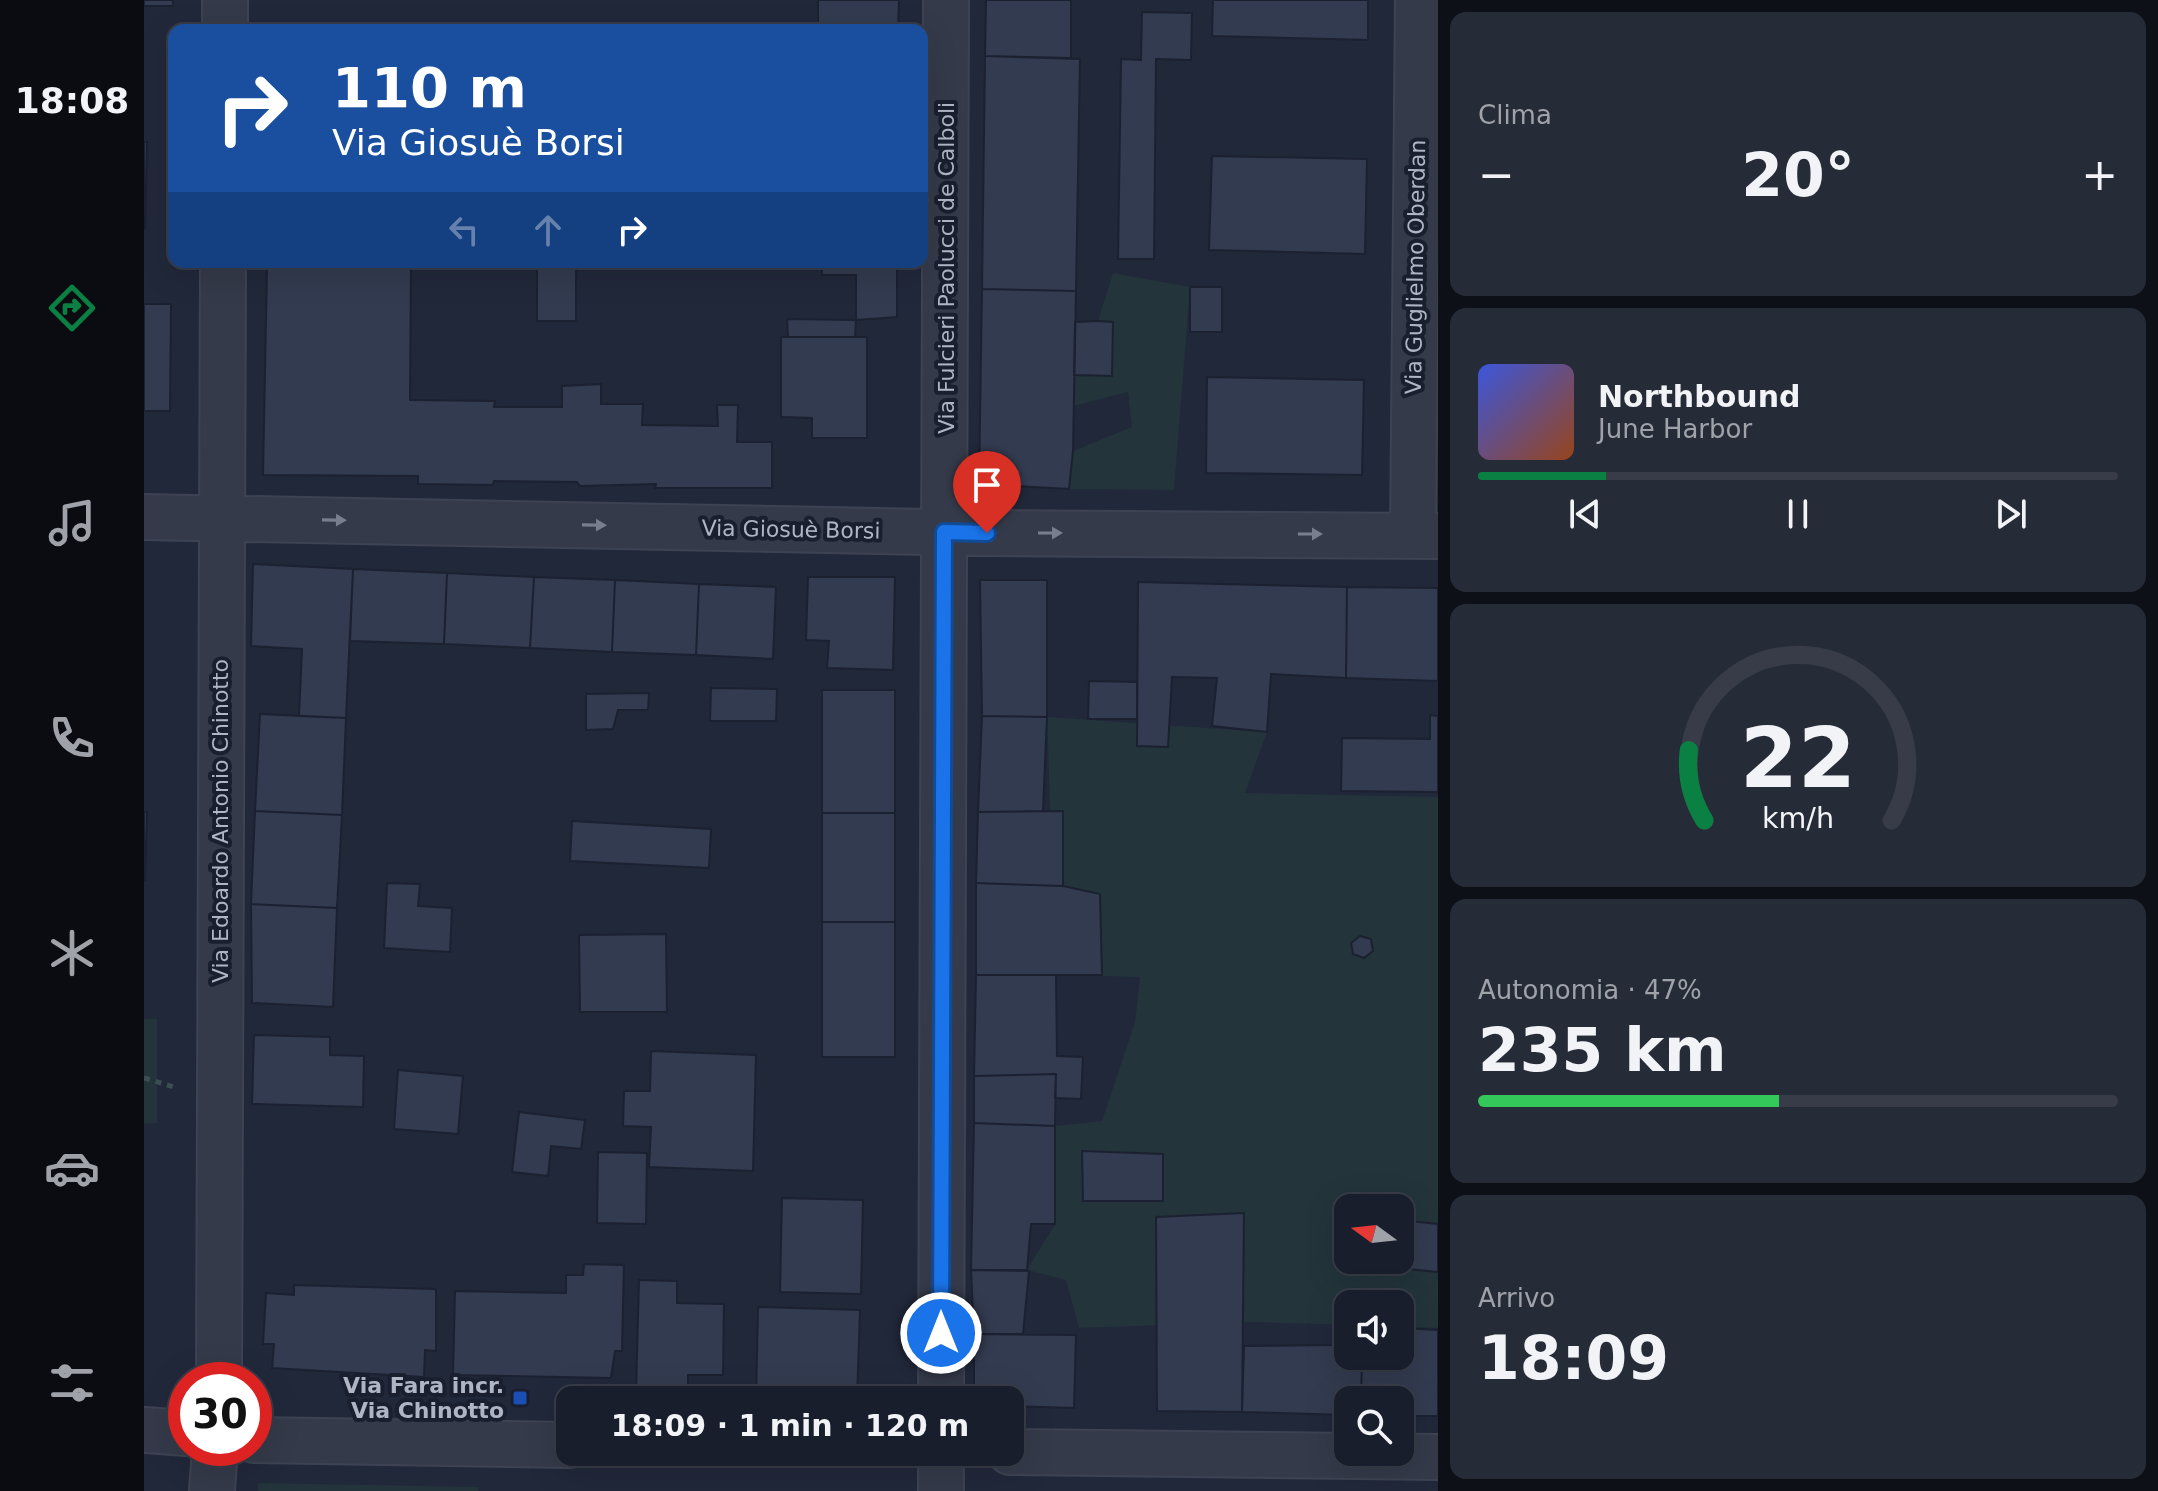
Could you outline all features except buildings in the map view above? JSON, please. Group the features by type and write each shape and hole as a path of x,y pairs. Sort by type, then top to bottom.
{"street":[{"path":"225,0 225,24"},
{"name":"Via Fulcieri Paolucci de Calboli","path":"941,1386 946,0"},
{"name":"Via Guglielmo Oberdan","path":"1418,0 1426,536"},
{"name":"Via Edoardo Antonio Chinotto","path":"219,1362 223,268"},
{"name":"Via Giosuè Borsi","path":"144,517 944,532 1426,536"},
{"path":"144,1430 168,1432"},
{"path":"272,1440 556,1445"},
{"path":"1024,1452 1438,1457"},
{"path":"212,1491 214,1466"},
{"path":"941,1466 941,1491"}],"path":[{"path":"144,1078 175,1087"}],"shaded area":[{"path":"1113,273 1190,287 1174,490 1069,489 1073,451 1132,427 1128,392 1073,406 1074,375 1112,375 1113,323 1098,321"},
{"path":"1047,717 1267,732 1245,793 1438,797 1438,1328 1414,1327 1414,1290 1334,1290 1334,1325 1255,1322 1079,1328 1066,1280 1027,1270 1055,1224 1055,1126 1102,1121 1135,1022 1140,977 1056,975"},
{"path":"144,1019 157,1019 157,1123 144,1124"},
{"path":"258,1483 479,1487 478,1491 258,1491"}],"place":[{"name":"Via Fara incr. Via Chinotto","path":"520,1398"}],"route":[{"path":"941,1333 944,532 987,533"}]}
